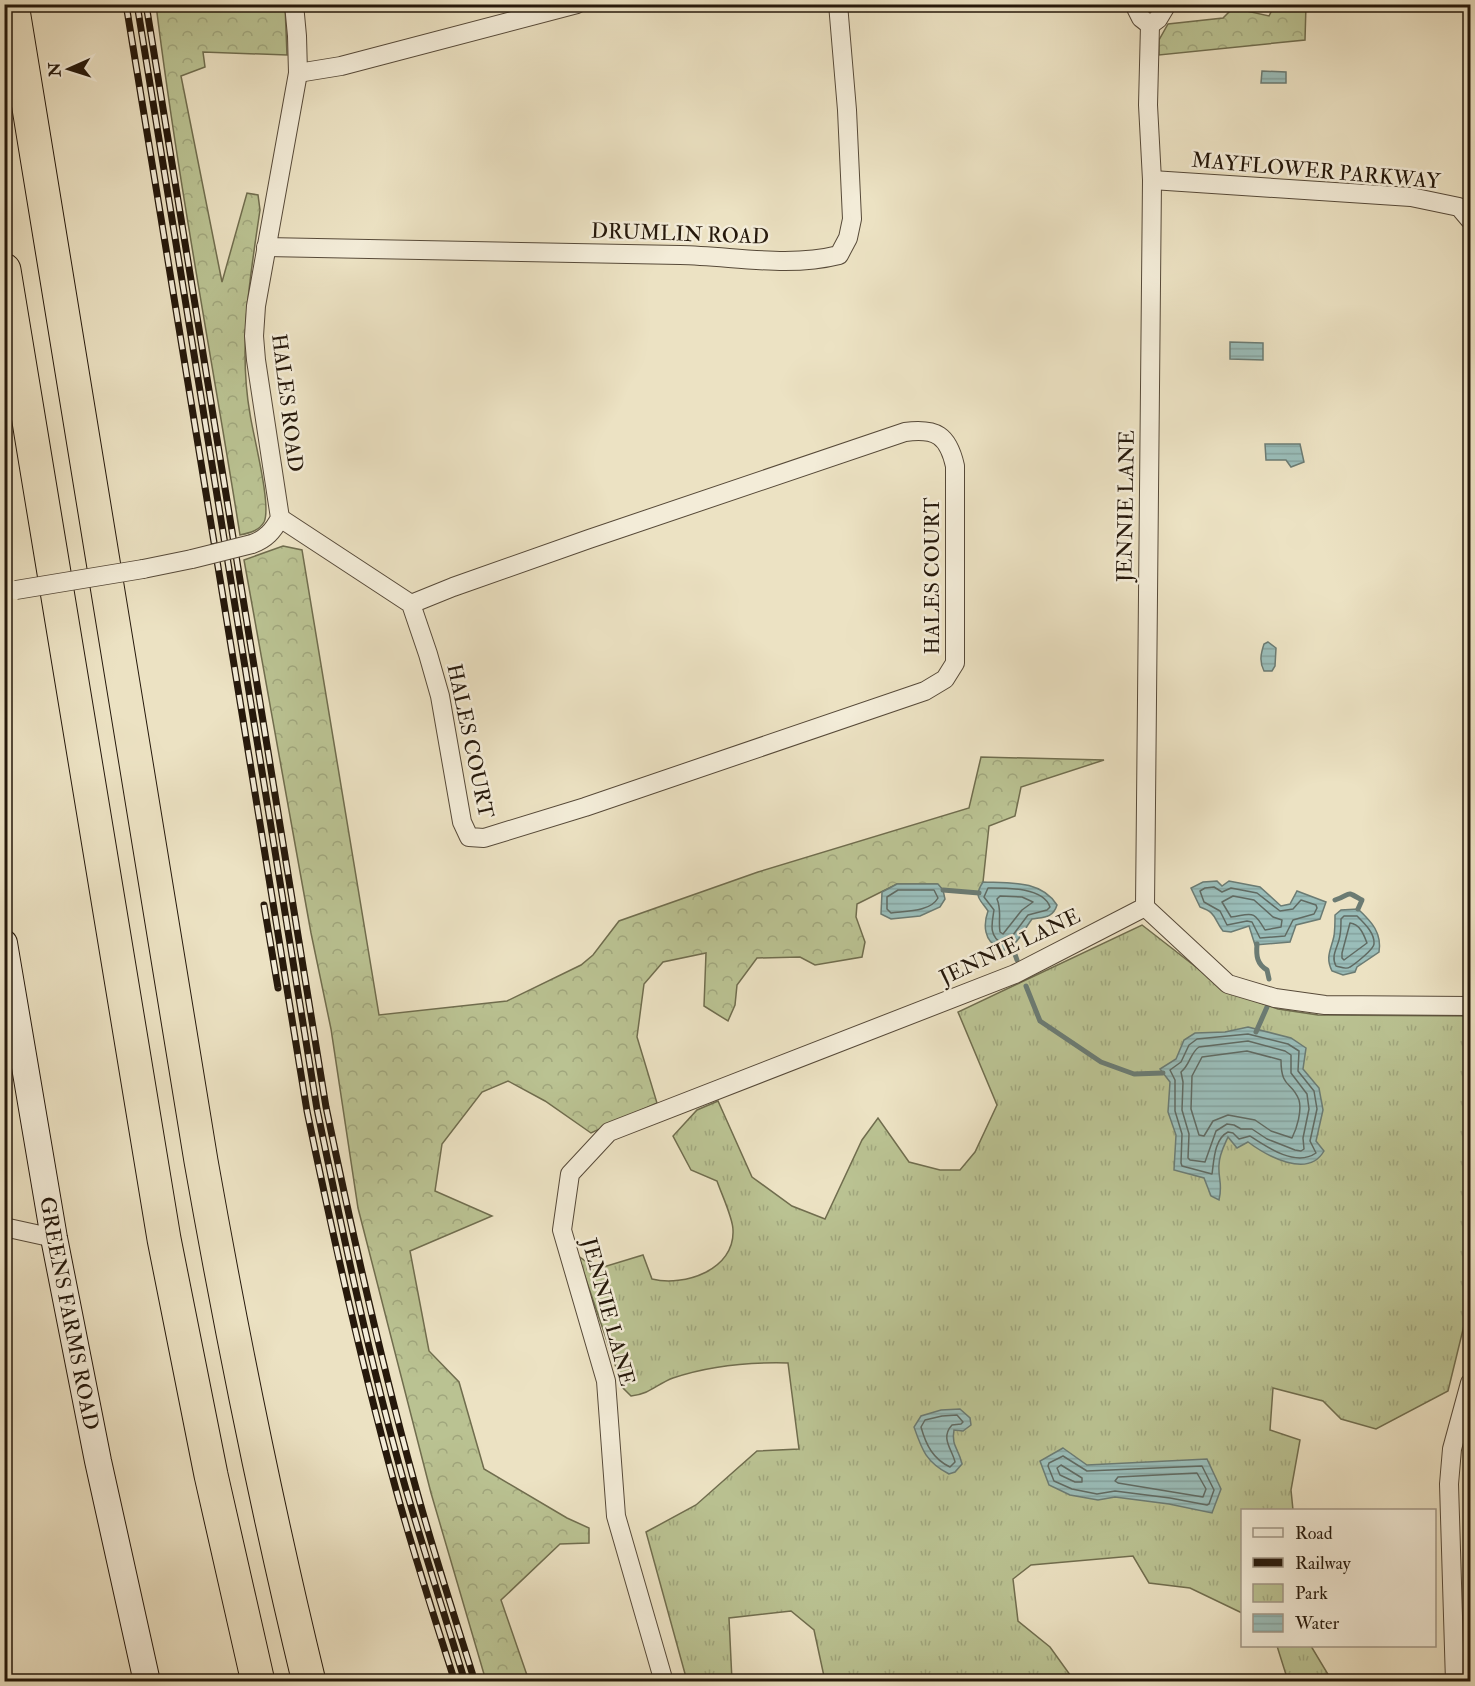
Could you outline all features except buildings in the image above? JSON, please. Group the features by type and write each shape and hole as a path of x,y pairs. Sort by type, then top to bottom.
{"highway":[{"path":"12,4 196,1138 234,1340 283,1574 309,1682"},
{"path":"4,270 164,1239 211,1474 258,1682"}],"main road":[{"name":"GREENS FARMS ROAD","path":"4,943 8,980 54,1238 98,1461 147,1682"}],"street":[{"name":"HALES ROAD","path":"280,518 257,371 254,336 256,306 298,74 294,4"},
{"path":"298,74 341,66 577,4"},
{"name":"DRUMLIN ROAD","path":"266,247 686,255 799,261 818,260 839,255 848,238 852,219 848,110 838,4"},
{"path":"1134,4 1141,18 1150,25 1158,19 1167,4"},
{"name":"JENNIE LANE","path":"664,1682 616,1516 606,1381 562,1230 570,1174 609,1132 1015,974 1145,908 1152,180 1148,105 1150,25"},
{"name":"MAYFLOWER PARKWAY","path":"1152,180 1411,197 1459,207 1470,220"},
{"name":"HALES COURT","path":"923,430 940,435 951,448 955,466 955,663 945,679 925,691 585,807 484,838 469,837 462,822 440,696 411,604 566,547 905,432 923,430"},
{"path":"10,590 143,569 252,544 259,542 272,532 280,518 411,604"},
{"path":"1145,908 1228,984 1266,995 1325,1005 1470,1006"},
{"path":"4,1227 54,1238"},
{"path":"1455,1682 1449,1484 1452,1449 1470,1383"}],"green space":[{"path":"1275,4 1306,5 1305,40 1159,55 1159,40 1168,24 1223,18 1233,8 1269,16"},
{"path":"156,5 285,5 287,55 203,52 205,67 181,76 222,282 247,193 258,195 260,210 247,312 245,363 250,414 264,486 266,514 259,528 240,535 185,204"},
{"path":"283,546 302,550 379,1015 507,1001 581,965 593,955 619,921 758,872 969,808 981,757 1104,760 1021,787 1015,816 989,826 983,882 979,893 943,890 937,884 897,884 857,904 856,917 865,942 862,957 815,965 800,957 757,958 737,985 735,1005 728,1021 704,1006 706,953 663,962 644,984 637,1037 657,1103 591,1133 545,1101 508,1081 482,1092 442,1144 435,1191 492,1216 410,1251 429,1351 459,1382 484,1469 567,1518 589,1528 589,1543 560,1544 501,1600 529,1681 486,1681 431,1493 358,1208 331,1029 311,933 244,560"},
{"path":"1142,925 1227,991 1278,1009 1318,1015 1470,1016 1470,1301 1448,1391 1376,1429 1341,1419 1323,1401 1273,1388 1270,1430 1300,1440 1291,1490 1293,1509 1241,1509 1241,1613 1190,1588 1149,1583 1133,1556 1031,1565 1013,1579 1018,1621 1050,1647 1073,1681 825,1681 814,1630 791,1611 729,1618 732,1681 687,1681 646,1532 696,1505 757,1451 799,1449 788,1363 744,1364 701,1370 673,1378 648,1391 631,1396 623,1388 578,1256 597,1269 643,1255 652,1279 665,1281 692,1278 717,1265 726,1256 733,1230 717,1181 691,1170 673,1136 697,1110 718,1101 752,1177 792,1206 825,1219 862,1140 878,1118 909,1162 940,1170 960,1170 975,1152 997,1105 958,1012"},
{"path":"1277,1647 1312,1647 1332,1681 1288,1681"}],"water":[{"path":"1262,71 1286,72 1286,83 1261,83"},
{"path":"1230,342 1263,343 1263,360 1230,359"},
{"path":"1265,444 1300,444 1304,462 1291,467 1286,460 1266,460"},
{"path":"1268,642 1276,648 1275,666 1272,671 1264,671 1261,654 1264,644"},
{"path":"1217,881 1222,886 1229,881 1260,887 1281,906 1290,904 1297,891 1326,902 1320,919 1296,925 1290,942 1255,945 1249,926 1231,932 1223,931 1212,914 1200,907 1191,888 1203,882"},
{"path":"983,882 1014,883 1034,887 1050,897 1057,905 1050,915 1032,919 1015,943 1003,950 990,941 986,932 988,911 978,895"},
{"path":"897,884 938,884 943,890 945,899 940,907 920,916 891,919 881,914 882,892"},
{"path":"1358,909 1375,928 1380,945 1379,952 1357,967 1355,972 1343,975 1332,971 1329,962 1335,915 1341,910"},
{"path":"1248,1027 1291,1038 1306,1048 1303,1069 1319,1088 1323,1110 1316,1141 1324,1151 1317,1159 1298,1164 1276,1158 1248,1142 1237,1148 1228,1137 1219,1161 1221,1190 1219,1200 1211,1196 1204,1178 1174,1170 1176,1135 1168,1112 1170,1082 1160,1069 1176,1059 1184,1040 1195,1033 1225,1032"},
{"path":"960,1409 970,1418 971,1425 963,1431 954,1430 954,1444 962,1464 955,1472 949,1474 935,1465 926,1455 914,1427 921,1416 941,1410"},
{"path":"1063,1448 1087,1465 1207,1459 1221,1489 1212,1513 1169,1504 1115,1497 1098,1500 1070,1495 1049,1485 1040,1461"}],"waterway":[{"path":"943,890 979,893"},
{"path":"1335,900 1348,894 1353,895 1362,900 1358,909"},
{"path":"1257,944 1258,959 1267,970 1269,979"},
{"path":"1012,946 1017,960"},
{"path":"1026,986 1040,1021 1101,1062 1134,1074 1163,1073"},
{"path":"1256,1032 1267,1007"}],"railway":[{"path":"126,4 307,1111 371,1393 409,1535 455,1682"},
{"path":"137,4 317,1109 358,1298 392,1439 465,1682"},
{"path":"146,4 326,1107 390,1388 428,1531 475,1682"},
{"path":"264,905 278,988"}]}
